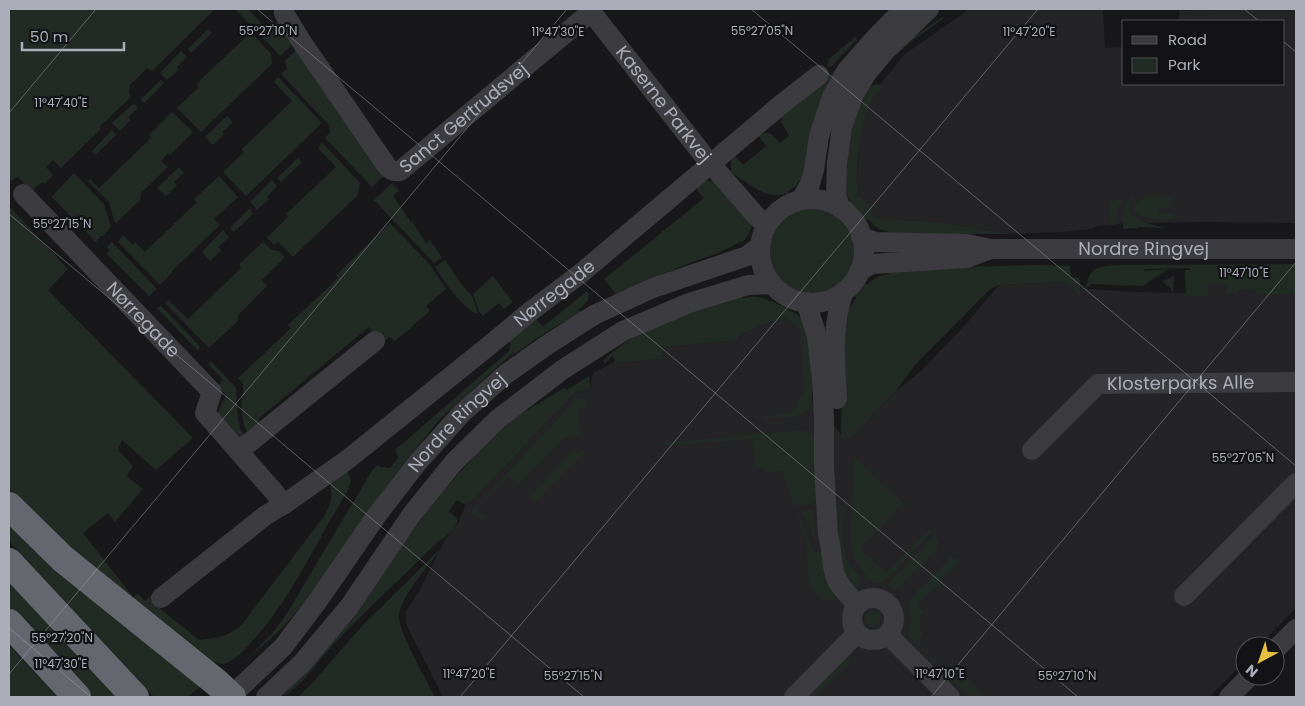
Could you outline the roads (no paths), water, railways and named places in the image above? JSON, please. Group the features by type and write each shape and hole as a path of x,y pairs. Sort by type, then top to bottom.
{"highway":[{"path":"9,506 63,559 210,677 231,697"},
{"path":"9,562 136,697"},
{"path":"9,623 77,697"}],"street":[{"name":"Sanct Gertrudsvej","path":"284,9 284,14 301,42 380,157 389,169 397,171 590,10"},
{"path":"801,200 810,184 819,136 832,97 847,70 904,9"},
{"path":"840,208 836,194 837,163 842,127 854,94 866,74 886,50 929,9"},
{"name":"Kaserne Parkvej","path":"590,10 716,170 757,217 767,225"},
{"name":"Nørregade","path":"161,598 266,515 355,454 527,314 716,170 783,103 819,76"},
{"name":"Kaserne Parkvej","path":"716,170 768,205 781,209"},
{"name":"Nørregade","path":"24,194 212,392 205,413 275,493 283,505"},
{"path":"801,200 830,202 840,208 854,220 861,237 863,254 859,271 844,291 830,299 814,303 787,296 772,284 762,266 760,246 762,235 767,225 781,209 801,200"},
{"name":"Nordre Ringvej","path":"861,237 875,242 967,244 991,249 1296,249"},
{"name":"Nordre Ringvej","path":"231,697 283,647 418,462 462,413 506,374 547,345 594,316 653,288 747,256 760,246"},
{"name":"Nordre Ringvej","path":"859,271 872,264 967,258 991,249"},
{"name":"Nordre Ringvej","path":"266,697 303,662 349,607 412,514 454,462 498,419 562,370 624,331 689,303 748,285 772,284"},
{"path":"831,545 837,502 835,354 837,312 844,291"},
{"path":"806,302 817,336 822,379 828,536 836,576 842,589 857,604"},
{"path":"239,451 375,341"},
{"name":"Klosterparks Alle","path":"1032,450 1098,384 1296,382"},
{"path":"1184,596 1296,483"},
{"path":"871,597 886,601 891,606 895,618 894,624 884,638 872,640 861,637 857,633 852,619 857,604 871,597"},
{"path":"210,677 220,680 237,676 316,602"},
{"path":"1285,640 1296,629"},
{"path":"794,697 857,633"},
{"path":"888,634 950,697"},
{"path":"1229,697 1240,686"}]}
